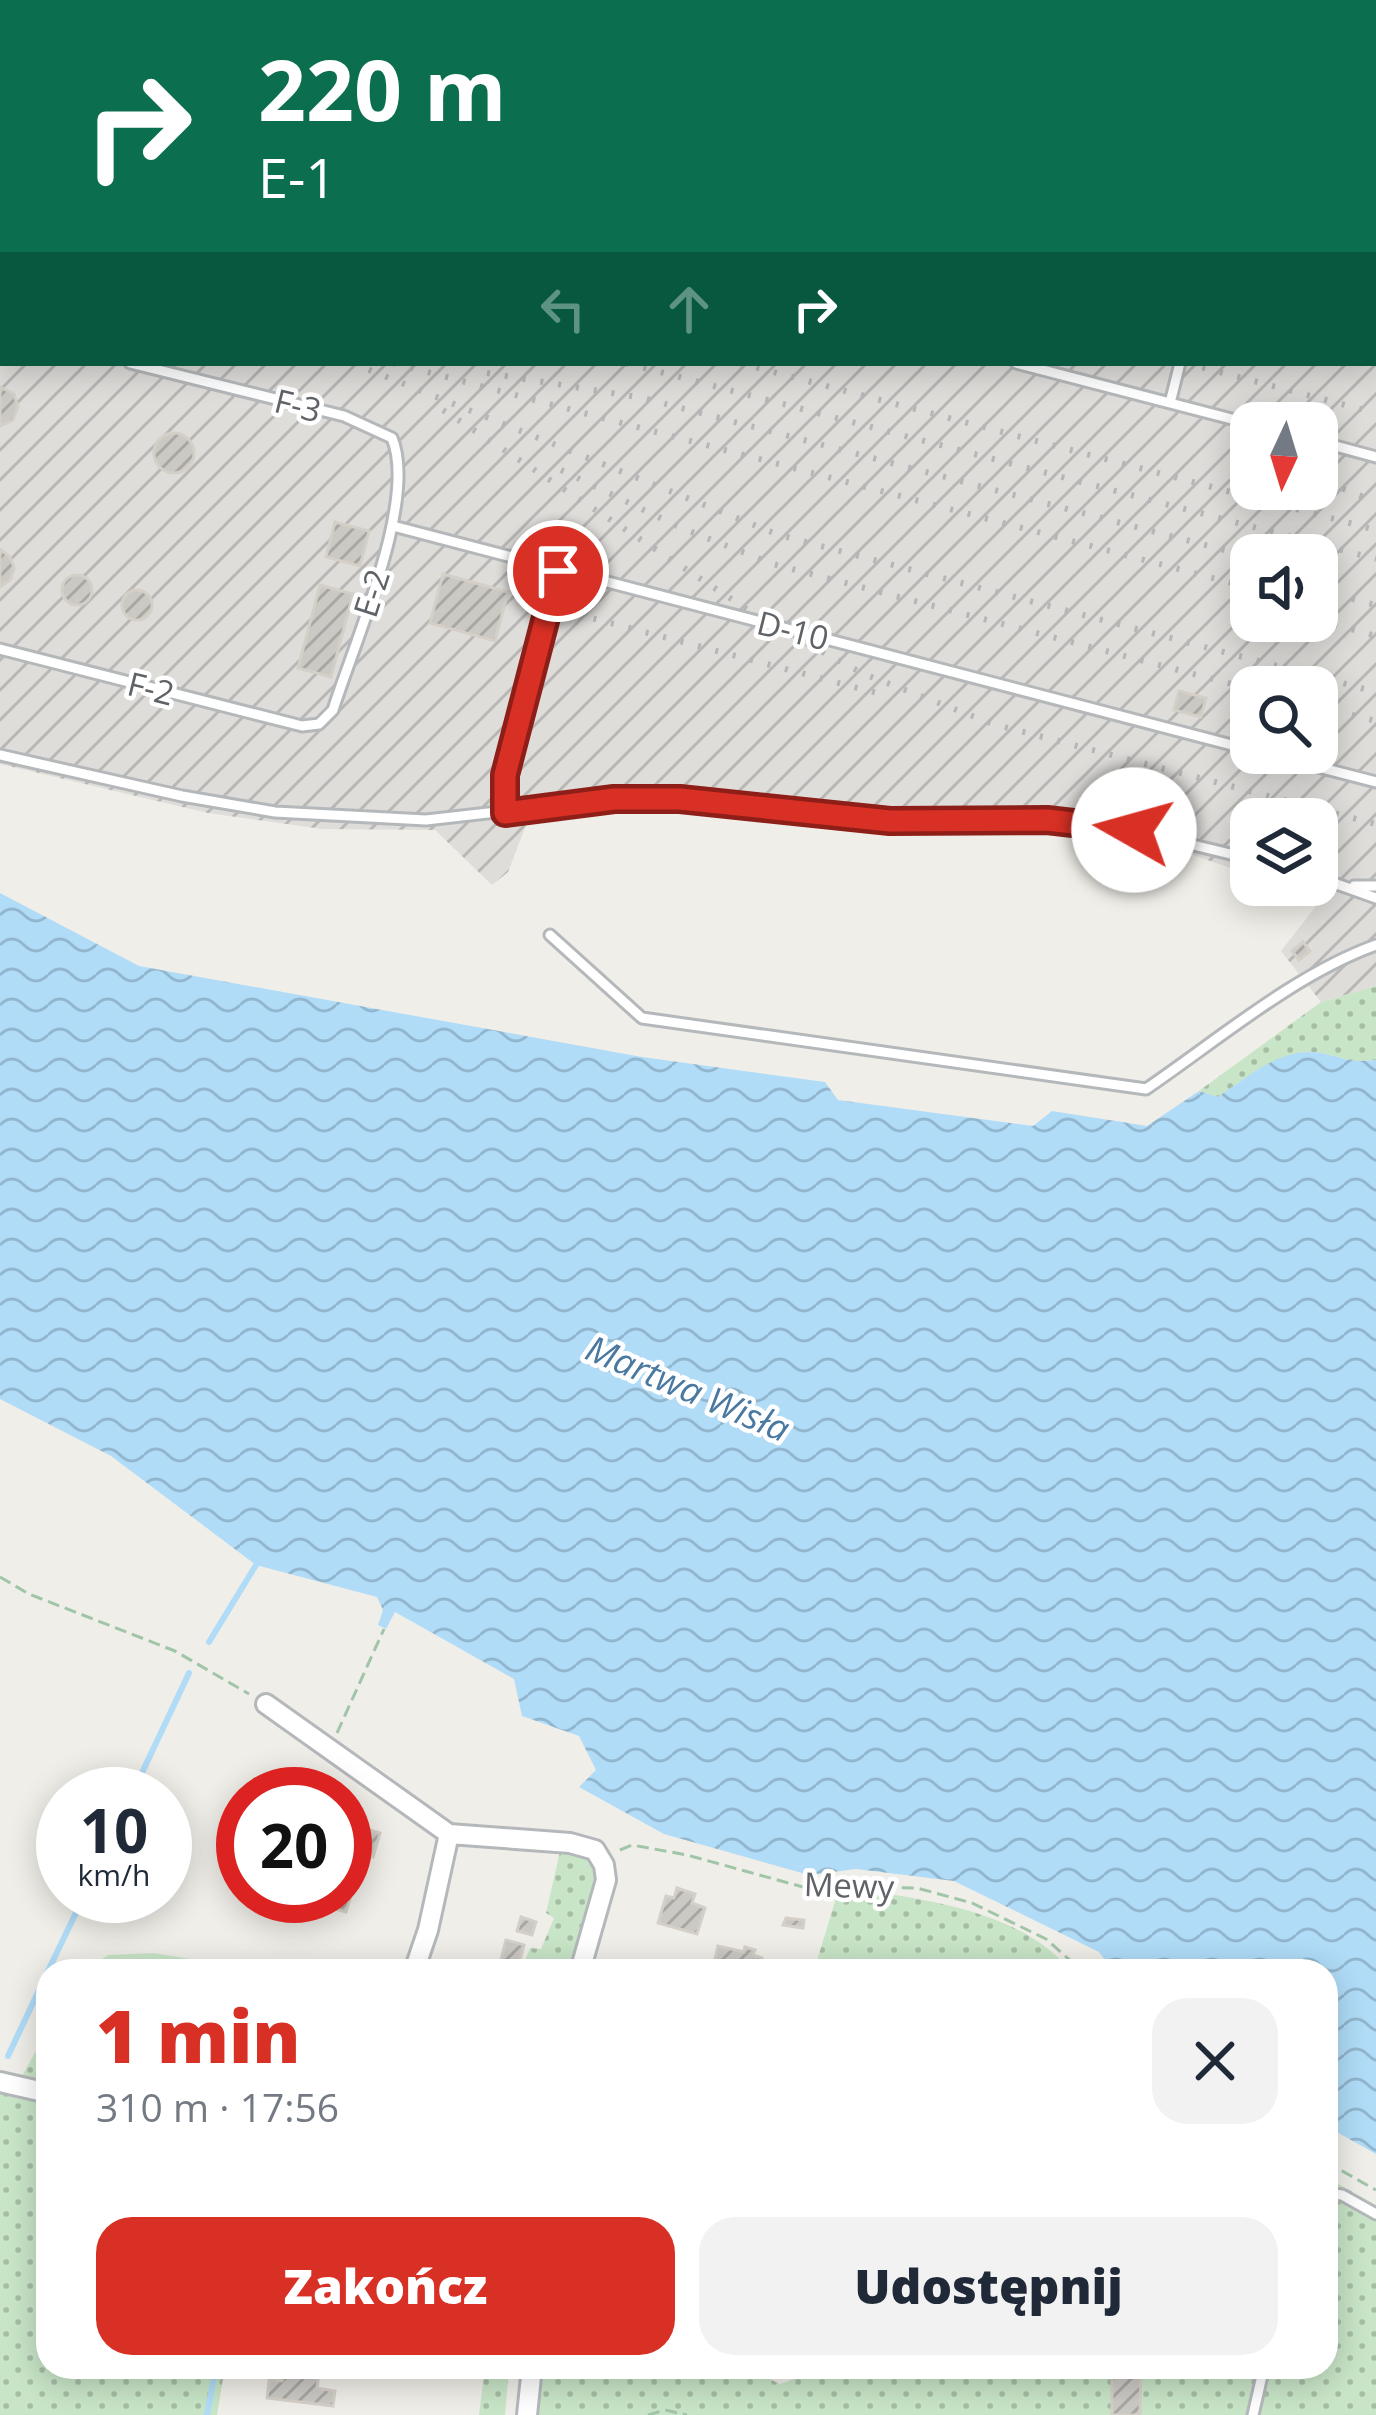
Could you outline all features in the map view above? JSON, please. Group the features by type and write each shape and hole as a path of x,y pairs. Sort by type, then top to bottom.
{"street":[{"path":"266,1704 449,1834 570,1843 595,1850 602,1858 605,1888 584,1959"},
{"path":"417,1959 449,1834"},
{"path":"0,2082 36,2090"},
{"path":"527,2415 531,2379"}],"lane":[{"name":"F-3","path":"142,366 344,416 392,438"},
{"path":"1028,366 1230,418"},
{"path":"1171,403 1179,366"},
{"name":"E-2","path":"302,727 319,724 334,710 393,526 400,458 392,438"},
{"path":"1338,447 1376,457"},
{"name":"D-10","path":"393,526 1230,744"},
{"path":"505,813 505,775 558,571"},
{"name":"F-2","path":"0,649 302,727"},
{"path":"0,755 275,812 426,820 614,799 680,799 890,821 1106,824 1230,855"},
{"path":"1338,772 1376,782"},
{"path":"1338,883 1376,898"},
{"path":"1348,886 1376,886"},
{"path":"550,935 642,1018 1146,1089 1305,981 1346,956 1376,945"},
{"path":"1338,2194 1376,2214"},
{"path":"1253,2415 1261,2379"}],"path":[{"path":"0,1577 29,1594 175,1651 266,1704"},
{"path":"328,1750 384,1629"},
{"name":"Mewy","path":"602,1858 632,1845 803,1887 917,1888 972,1903 1046,1939 1068,1959"},
{"path":"1338,2169 1376,2190"},
{"path":"648,2415 665,2410 687,2415"}],"shaded area":[{"path":"0,366 1376,366 1376,986 1321,1002 1281,951 1316,906 1338,906 1338,798 1230,798 1230,868 1155,842 1070,830 893,833 745,815 616,808 528,820 508,872 492,885 435,830 322,829 208,813 0,764"}],"green space":[{"path":"1376,986 1376,1060 1307,1052 1266,1065 1218,1097 1199,1091 1321,1002"},
{"path":"560,1852 589,1856 595,1899 574,1959 526,1959 530,1948 541,1949 554,1918 546,1913"},
{"path":"883,1893 960,1908 1009,1925 1058,1959 818,1959 837,1895"},
{"path":"154,1953 190,1959 102,1959"},
{"path":"36,2051 36,2084 20,2080"},
{"path":"0,2090 36,2098 36,2379 223,2379 217,2415 0,2415"},
{"path":"1338,2184 1376,2205 1376,2415 535,2415 538,2379 769,2379 780,2384 794,2379 1338,2379"},
{"path":"484,2379 508,2379 505,2415 479,2415"}],"water":[{"name":"Martwa Wisła","path":"0,893 139,966 642,1057 825,1082 838,1100 1033,1126 1052,1111 1147,1126 1199,1091 1218,1097 1266,1065 1293,1054 1376,1060 1376,2154 1338,2133 1338,1959 1104,1959 1099,1952 954,1881 856,1869 809,1875 664,1834 579,1787 596,1770 579,1736 522,1716 514,1679 395,1612 386,1629 378,1625 383,1610 377,1597 256,1565 111,1456 0,1399"}],"building":[{"path":"0,387 14,394 18,407 13,420 0,426"},
{"path":"174,433 188,439 194,453 188,467 174,473 160,467 154,453 160,439"},
{"path":"335,522 369,531 360,566 326,557"},
{"path":"0,549 14,568 10,580 0,587"},
{"path":"443,574 508,592 495,641 430,623"},
{"path":"77,575 88,579 92,590 88,601 77,605 66,601 62,590 66,579"},
{"path":"320,585 353,594 331,677 298,668"},
{"path":"137,590 148,594 152,605 148,616 137,620 126,616 122,605 126,594"},
{"path":"1179,691 1206,698 1201,717 1174,710"},
{"path":"1303,942 1310,951 1299,960 1292,951"},
{"path":"372,1831 380,1833 372,1857"},
{"path":"677,1888 695,1894 692,1903 705,1908 697,1934 658,1923 666,1896 674,1898"},
{"path":"521,1917 536,1922 532,1935 517,1931"},
{"path":"786,1918 804,1920 803,1928 783,1925"},
{"path":"506,1940 524,1945 520,1959 501,1959"},
{"path":"718,1946 744,1952 745,1947 762,1958 762,1959 715,1959"},
{"path":"318,2379 317,2388 335,2391 333,2406 267,2398 269,2380"},
{"path":"1112,2379 1141,2379 1140,2415 1112,2415"}],"waterway":[{"path":"209,1642 256,1565"},
{"path":"145,1767 189,1673"},
{"path":"54,1959 71,1923"},
{"path":"8,2056 36,1996"},
{"path":"207,2415 214,2379"}],"railway":[{"path":"359,366 779,535 1376,692"},
{"path":"404,366 1230,582"},
{"path":"637,366 1376,559"},
{"path":"750,366 1376,530"},
{"path":"1196,366 1376,413"},
{"path":"487,373 643,398 1230,552"},
{"path":"443,410 768,623 864,674 993,724 1376,824"},
{"path":"561,470 679,527 773,564 1230,684"},
{"path":"1338,487 1376,502"},
{"path":"1338,595 1376,605"},
{"path":"576,614 877,693"},
{"path":"1338,626 1376,636"},
{"path":"1338,711 1376,721"}],"route":[{"path":"558,571 505,775 505,813 614,799 680,799 890,821 1047,820 1134,830"}]}
